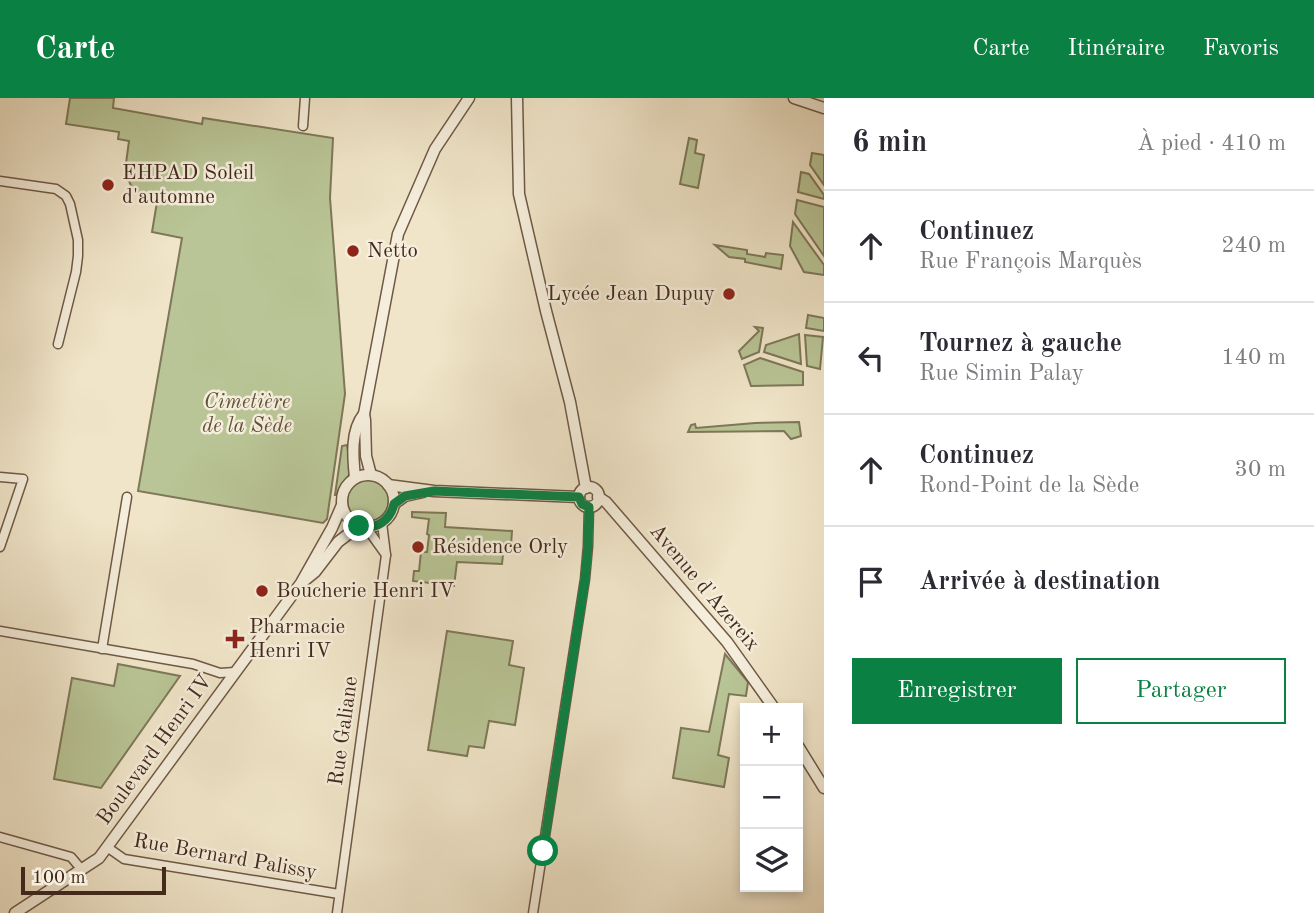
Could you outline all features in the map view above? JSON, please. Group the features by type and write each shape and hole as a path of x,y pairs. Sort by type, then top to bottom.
{"street":[{"path":"303,126 305,98"},
{"path":"372,475 366,456 364,414 398,234 435,149 469,98"},
{"path":"517,98 519,194 570,402 586,488"},
{"path":"794,98 824,108"},
{"path":"0,181 56,189 66,196 70,204 78,240 78,256 58,344"},
{"path":"355,478 353,448 359,420 364,414"},
{"path":"362,526 382,523 394,504 388,485 372,475 355,478 344,489 342,505 348,518 362,526 386,555"},
{"path":"0,477 23,480 0,547"},
{"path":"388,485 434,491 579,497"},
{"path":"586,488 594,489 598,497 596,504 589,507 582,504 579,497 586,488"},
{"path":"394,504 405,496 434,491"},
{"path":"102,649 127,497"},
{"name":"Avenue d'Azereix","path":"598,497 606,502 727,642 770,703"},
{"name":"Boulevard Henri IV","path":"15,913 99,858 301,583 342,505"},
{"path":"533,913 585,579 589,507"},
{"name":"Rue Galiane","path":"337,913 386,555 382,523"},
{"name":"Boulevard Henri IV","path":"301,583 315,572 338,542 362,526"},
{"path":"0,631 193,664 220,673 235,672"},
{"path":"803,754 824,788"},
{"path":"0,837 71,857 82,870"},
{"name":"Rue Bernard Palissy","path":"107,847 124,859 339,894"}],"green space":[{"name":"Cimetière de la Sède","path":"70,98 114,98 113,108 202,124 203,118 333,138 330,198 345,394 327,519 323,523 138,491 182,238 152,232 158,196 134,192 129,181 124,178 129,141 118,139 119,132 66,124"},
{"path":"689,138 697,140 695,153 704,155 698,188 680,184"},
{"path":"812,153 824,155 824,185 810,165"},
{"path":"801,172 809,174 824,199 798,192"},
{"path":"797,200 824,207 824,256 795,214"},
{"path":"793,222 824,265 824,275 804,272 790,246"},
{"path":"715,245 747,250 747,254 765,257 766,253 783,255 781,269 729,257"},
{"path":"808,315 824,318 824,331 806,328"},
{"path":"755,327 763,328 759,352 742,359 739,351 759,331"},
{"path":"799,334 801,364 764,352 766,345"},
{"path":"805,335 823,337 820,369 807,366"},
{"path":"760,358 803,372 803,385 751,386 744,365"},
{"path":"799,422 801,436 791,439 784,431 688,432 691,425 695,424 696,428"},
{"path":"347,445 350,472 335,495 342,446"},
{"path":"368,479 383,485 389,500 383,515 368,521 353,515 347,500 353,485"},
{"path":"412,512 446,513 445,527 512,531 511,545 504,545 502,564 457,562 454,586 413,581 414,571 419,571 421,552 427,552 429,519 412,517"},
{"path":"447,631 513,641 509,665 524,668 515,725 489,721 484,748 469,746 467,756 428,750"},
{"path":"725,654 748,682 746,696 729,694 718,755 729,758 724,787 673,778 681,728 709,732"},
{"path":"118,664 180,676 101,788 54,779 72,678 114,686"}],"place":[{"name":"EHPAD Soleil d'automne","path":"108,185"},
{"name":"Netto","path":"353,251"},
{"name":"Lycée Jean Dupuy","path":"729,294"},
{"name":"Résidence Orly","path":"418,547"},
{"name":"Boucherie Henri IV","path":"262,591"},
{"name":"Pharmacie Henri IV","path":"235,639"}],"route":[{"path":"359,526 382,523 394,504 405,496 434,491 579,497 582,504 589,507 585,579 543,851"}]}
